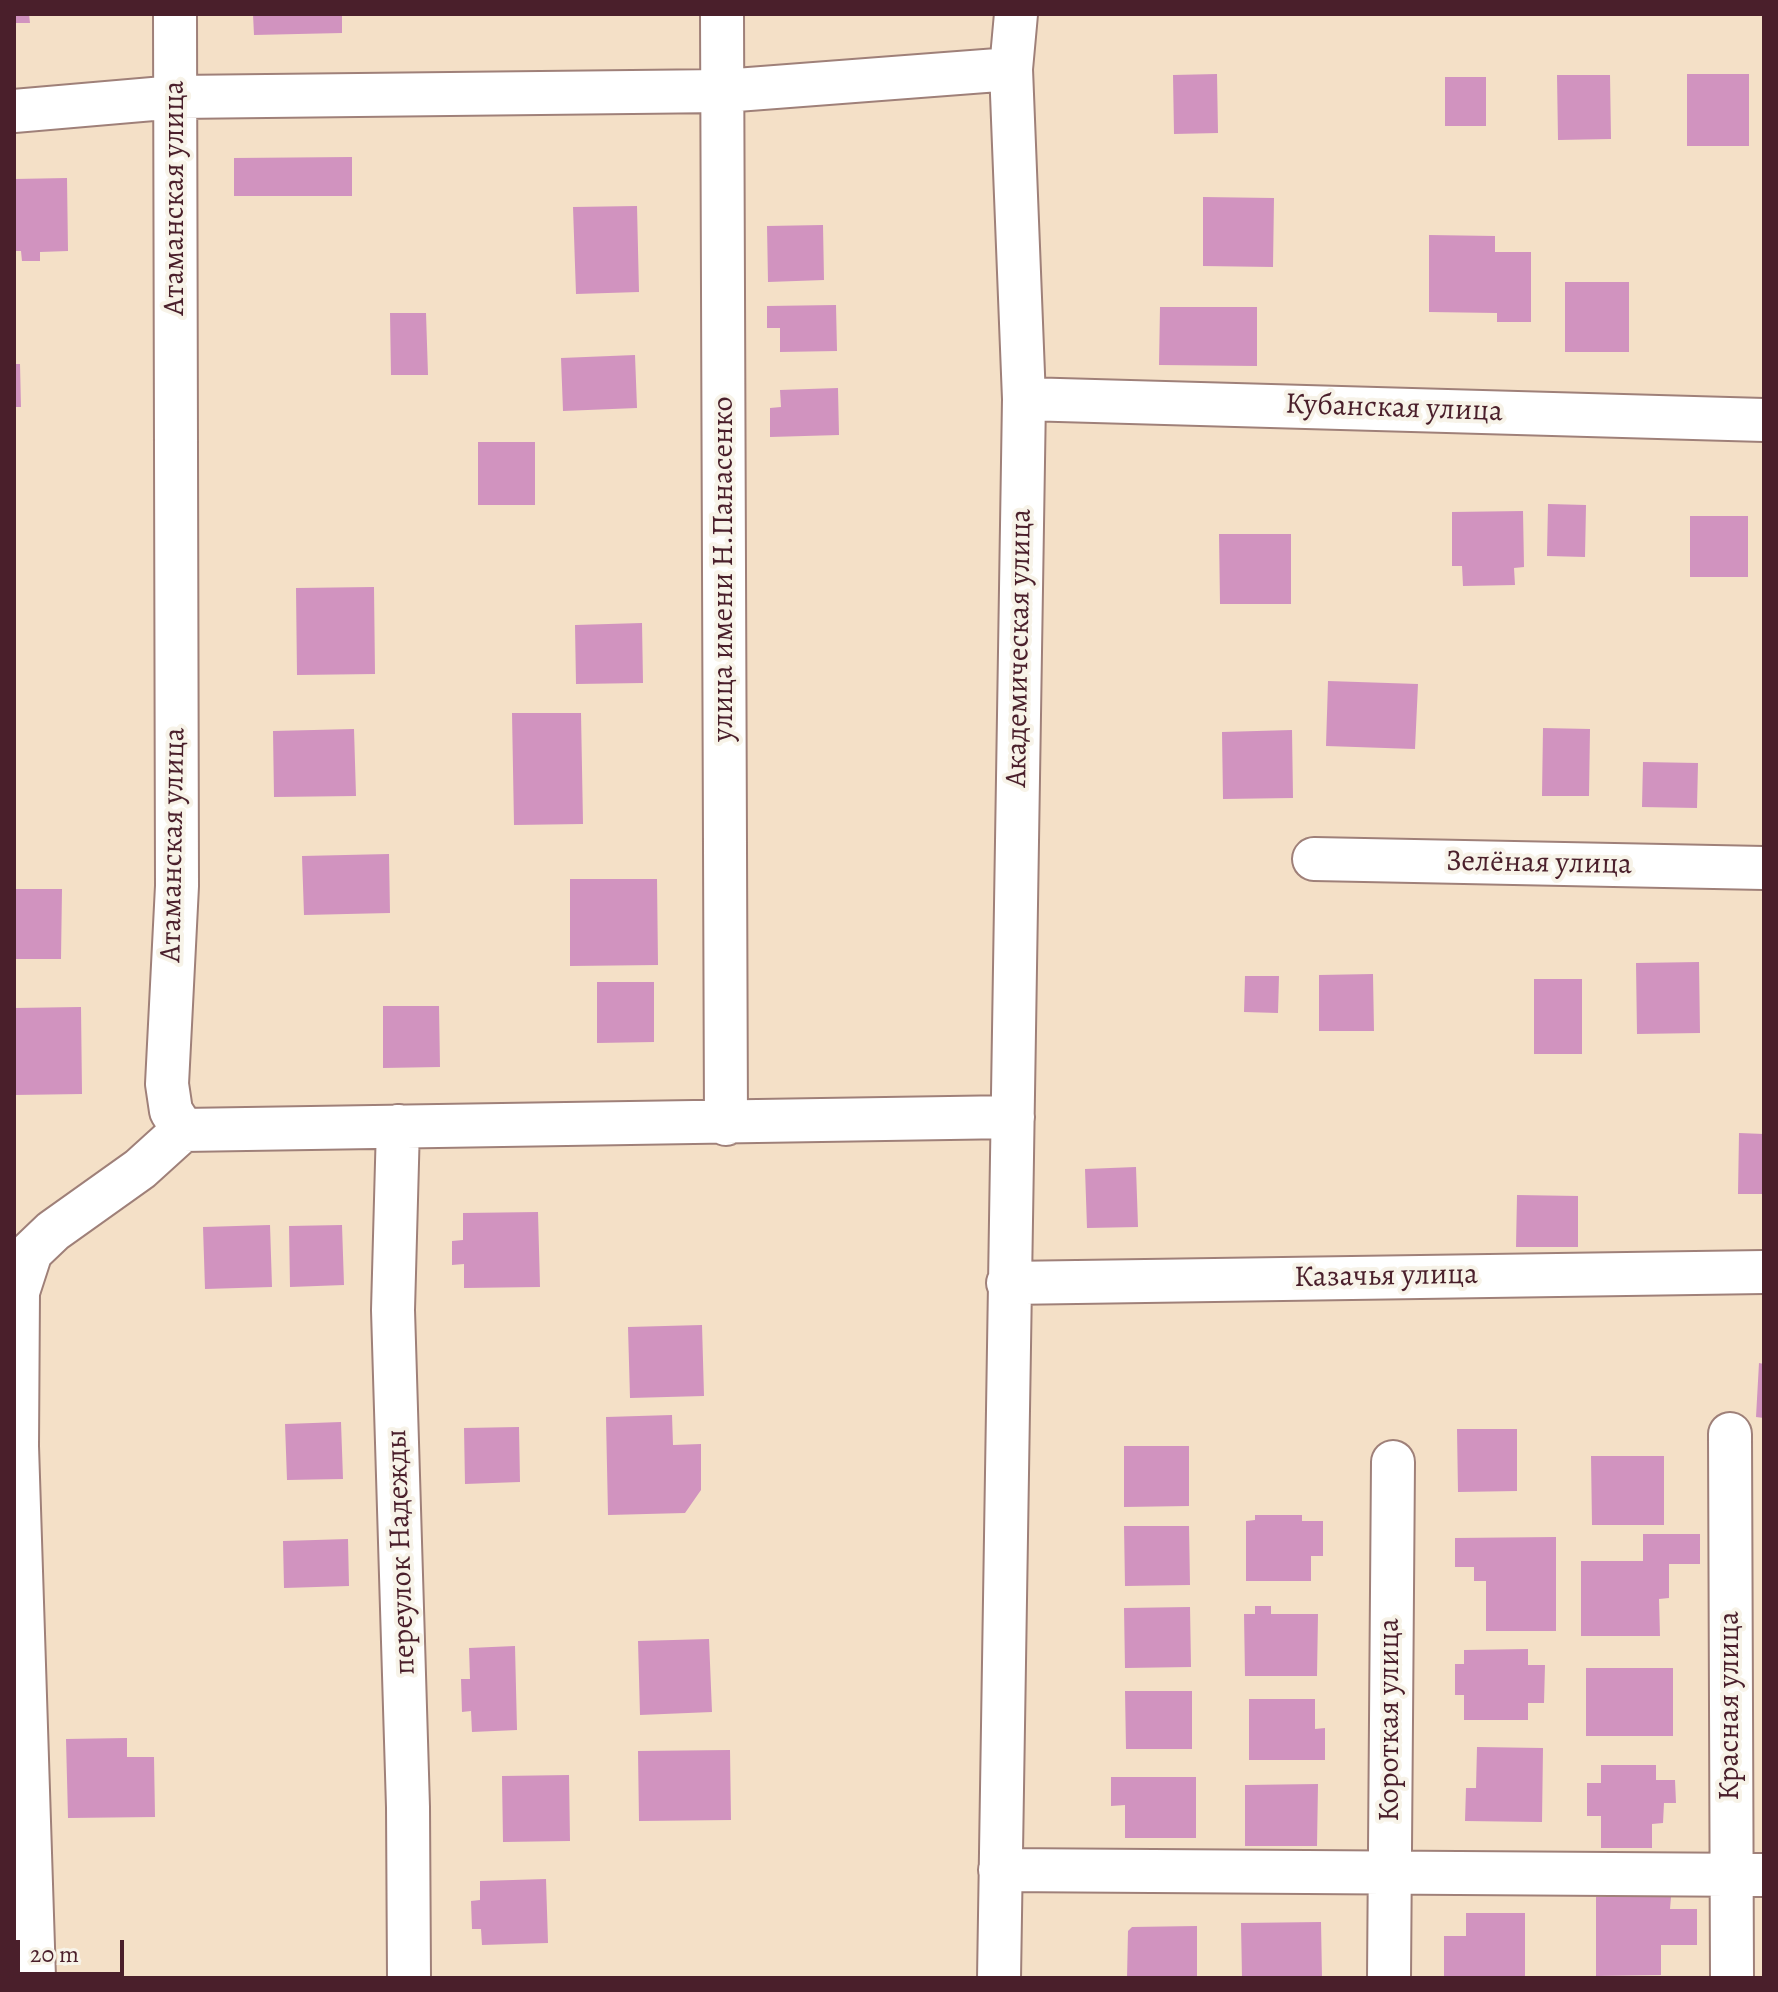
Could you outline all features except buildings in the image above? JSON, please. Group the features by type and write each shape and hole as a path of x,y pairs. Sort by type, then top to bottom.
{"street":[{"name":"Атаманская улица","path":"175,14 177,886 167,1084 171,1111 183,1130"},
{"name":"улица имени Н.Панасенко","path":"722,14 726,1124"},
{"name":"Академическая улица","path":"999,1978 1024,399 1011,69 1016,14"},
{"path":"14,111 176,97 723,91 1011,69"},
{"name":"Кубанская улица","path":"1024,399 1764,420"},
{"name":"Зелёная улица","path":"1314,859 1764,868"},
{"path":"34,1978 17,1446 18,1292 31,1252 53,1231 140,1169 183,1130 726,1124 1013,1117"},
{"name":"переулок Надежды","path":"398,1126 393,1310 408,1807 409,1978"},
{"name":"Казачья улица","path":"1008,1283 1764,1272"},
{"name":"Красная улица","path":"1730,1434 1748,1875 1732,1978"},
{"name":"Короткая улица","path":"1389,1978 1393,1462"},
{"path":"1000,1870 1748,1875"}]}
